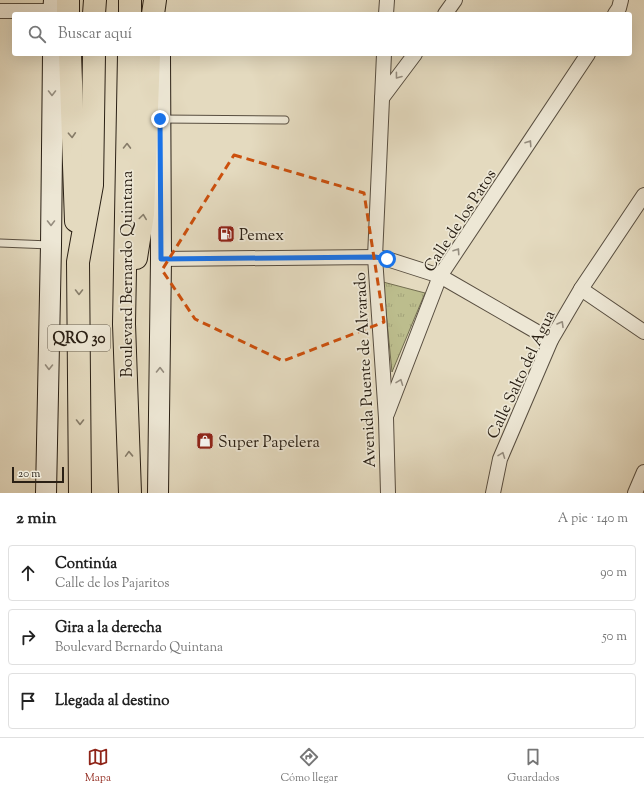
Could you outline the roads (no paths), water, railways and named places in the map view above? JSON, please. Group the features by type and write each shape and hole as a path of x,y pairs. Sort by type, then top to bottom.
{"highway":[{"path":"94,12 95,0"},
{"path":"130,0 130,12"},
{"path":"153,12 155,0"},
{"path":"70,56 78,262"},
{"name":"QRO 30","path":"80,493 78,262 92,184 94,56"},
{"name":"Boulevard Bernardo Quintana","path":"129,56 124,324 130,493"},
{"path":"124,324 143,214 149,56"}],"main road":[{"path":"159,0 160,12"},
{"path":"46,493 53,56"},
{"name":"Boulevard Bernardo Quintana","path":"158,493 161,259 160,56"}],"street":[{"path":"386,12 387,0"},
{"path":"446,12 455,0"},
{"path":"616,12 621,0"},
{"path":"0,10 59,8"},
{"name":"Avenida Puente de Alvarado","path":"384,56 375,257 386,418 388,493"},
{"path":"382,98 414,56"},
{"name":"Calle de los Patos","path":"386,418 440,276 587,56"},
{"name":"Calle Salto del Agua","path":"494,493 500,459 551,340 581,289 644,195"},
{"path":"161,259 375,257 387,259 440,276 551,340"},
{"path":"581,289 644,332"},
{"path":"635,493 644,472"}],"lane":[{"path":"160,119 285,120"},
{"path":"0,243 51,245"}],"place":[{"name":"Pemex","path":"226,234"},
{"name":"Super Papelera","path":"205,441"}]}
